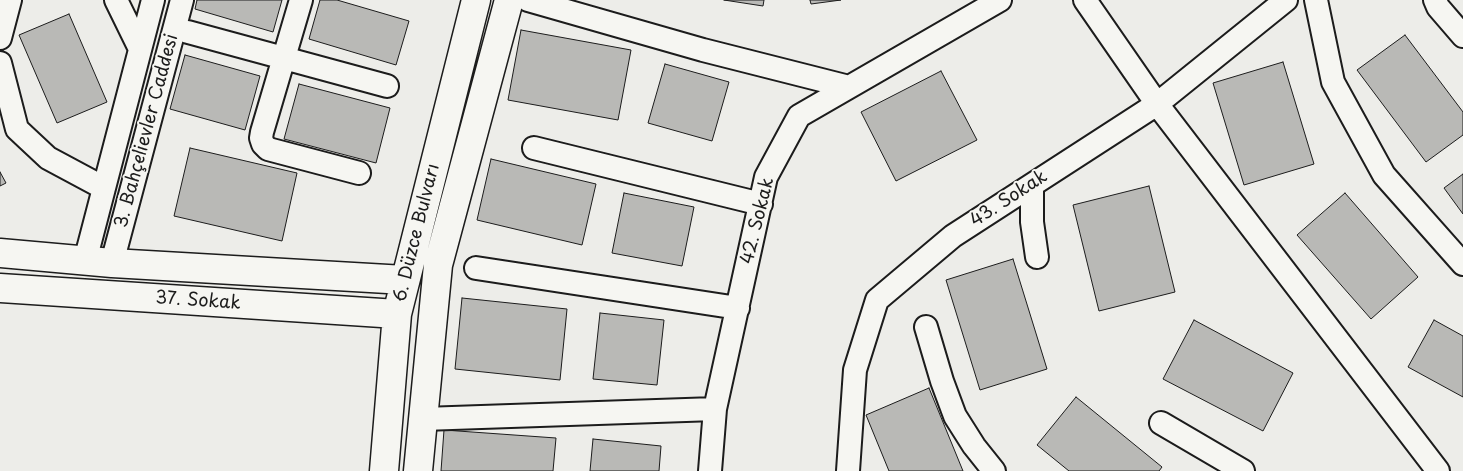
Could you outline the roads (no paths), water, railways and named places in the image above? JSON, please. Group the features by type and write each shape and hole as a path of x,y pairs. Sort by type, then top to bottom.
{"street":[{"path":"0,38 10,0"},
{"path":"116,0 140,48"},
{"name":"3. Bahçelievler Caddesi","path":"85,260 153,0"},
{"name":"3. Bahçelievler Caddesi","path":"112,263 182,0"},
{"path":"301,0 261,138 263,144 268,149 359,174"},
{"name":"6. Düzce Bulvarı","path":"384,471 396,314 476,0"},
{"name":"6. Düzce Bulvarı","path":"418,471 438,265 509,0"},
{"path":"528,0 703,50 849,87"},
{"name":"42. Sokak","path":"710,471 715,409 766,178 799,116 1000,0"},
{"path":"1085,0 1156,104 1438,471"},
{"name":"43. Sokak","path":"848,471 855,370 877,300 953,236 1156,104 1286,0"},
{"path":"1316,0 1333,82 1384,175 1463,264"},
{"path":"1435,0 1438,7 1463,36"},
{"path":"188,32 387,86"},
{"path":"0,63 16,129 48,158 104,188"},
{"path":"534,148 761,204"},
{"path":"1032,185 1032,222 1036,256"},
{"path":"0,253 112,263 405,280"},
{"path":"476,268 738,308"},
{"path":"212,302 215,269"},
{"name":"37. Sokak","path":"0,288 396,314"},
{"path":"926,327 942,382 955,416 974,446 994,471"},
{"path":"423,419 715,409"},
{"path":"1161,423 1243,471"}]}
